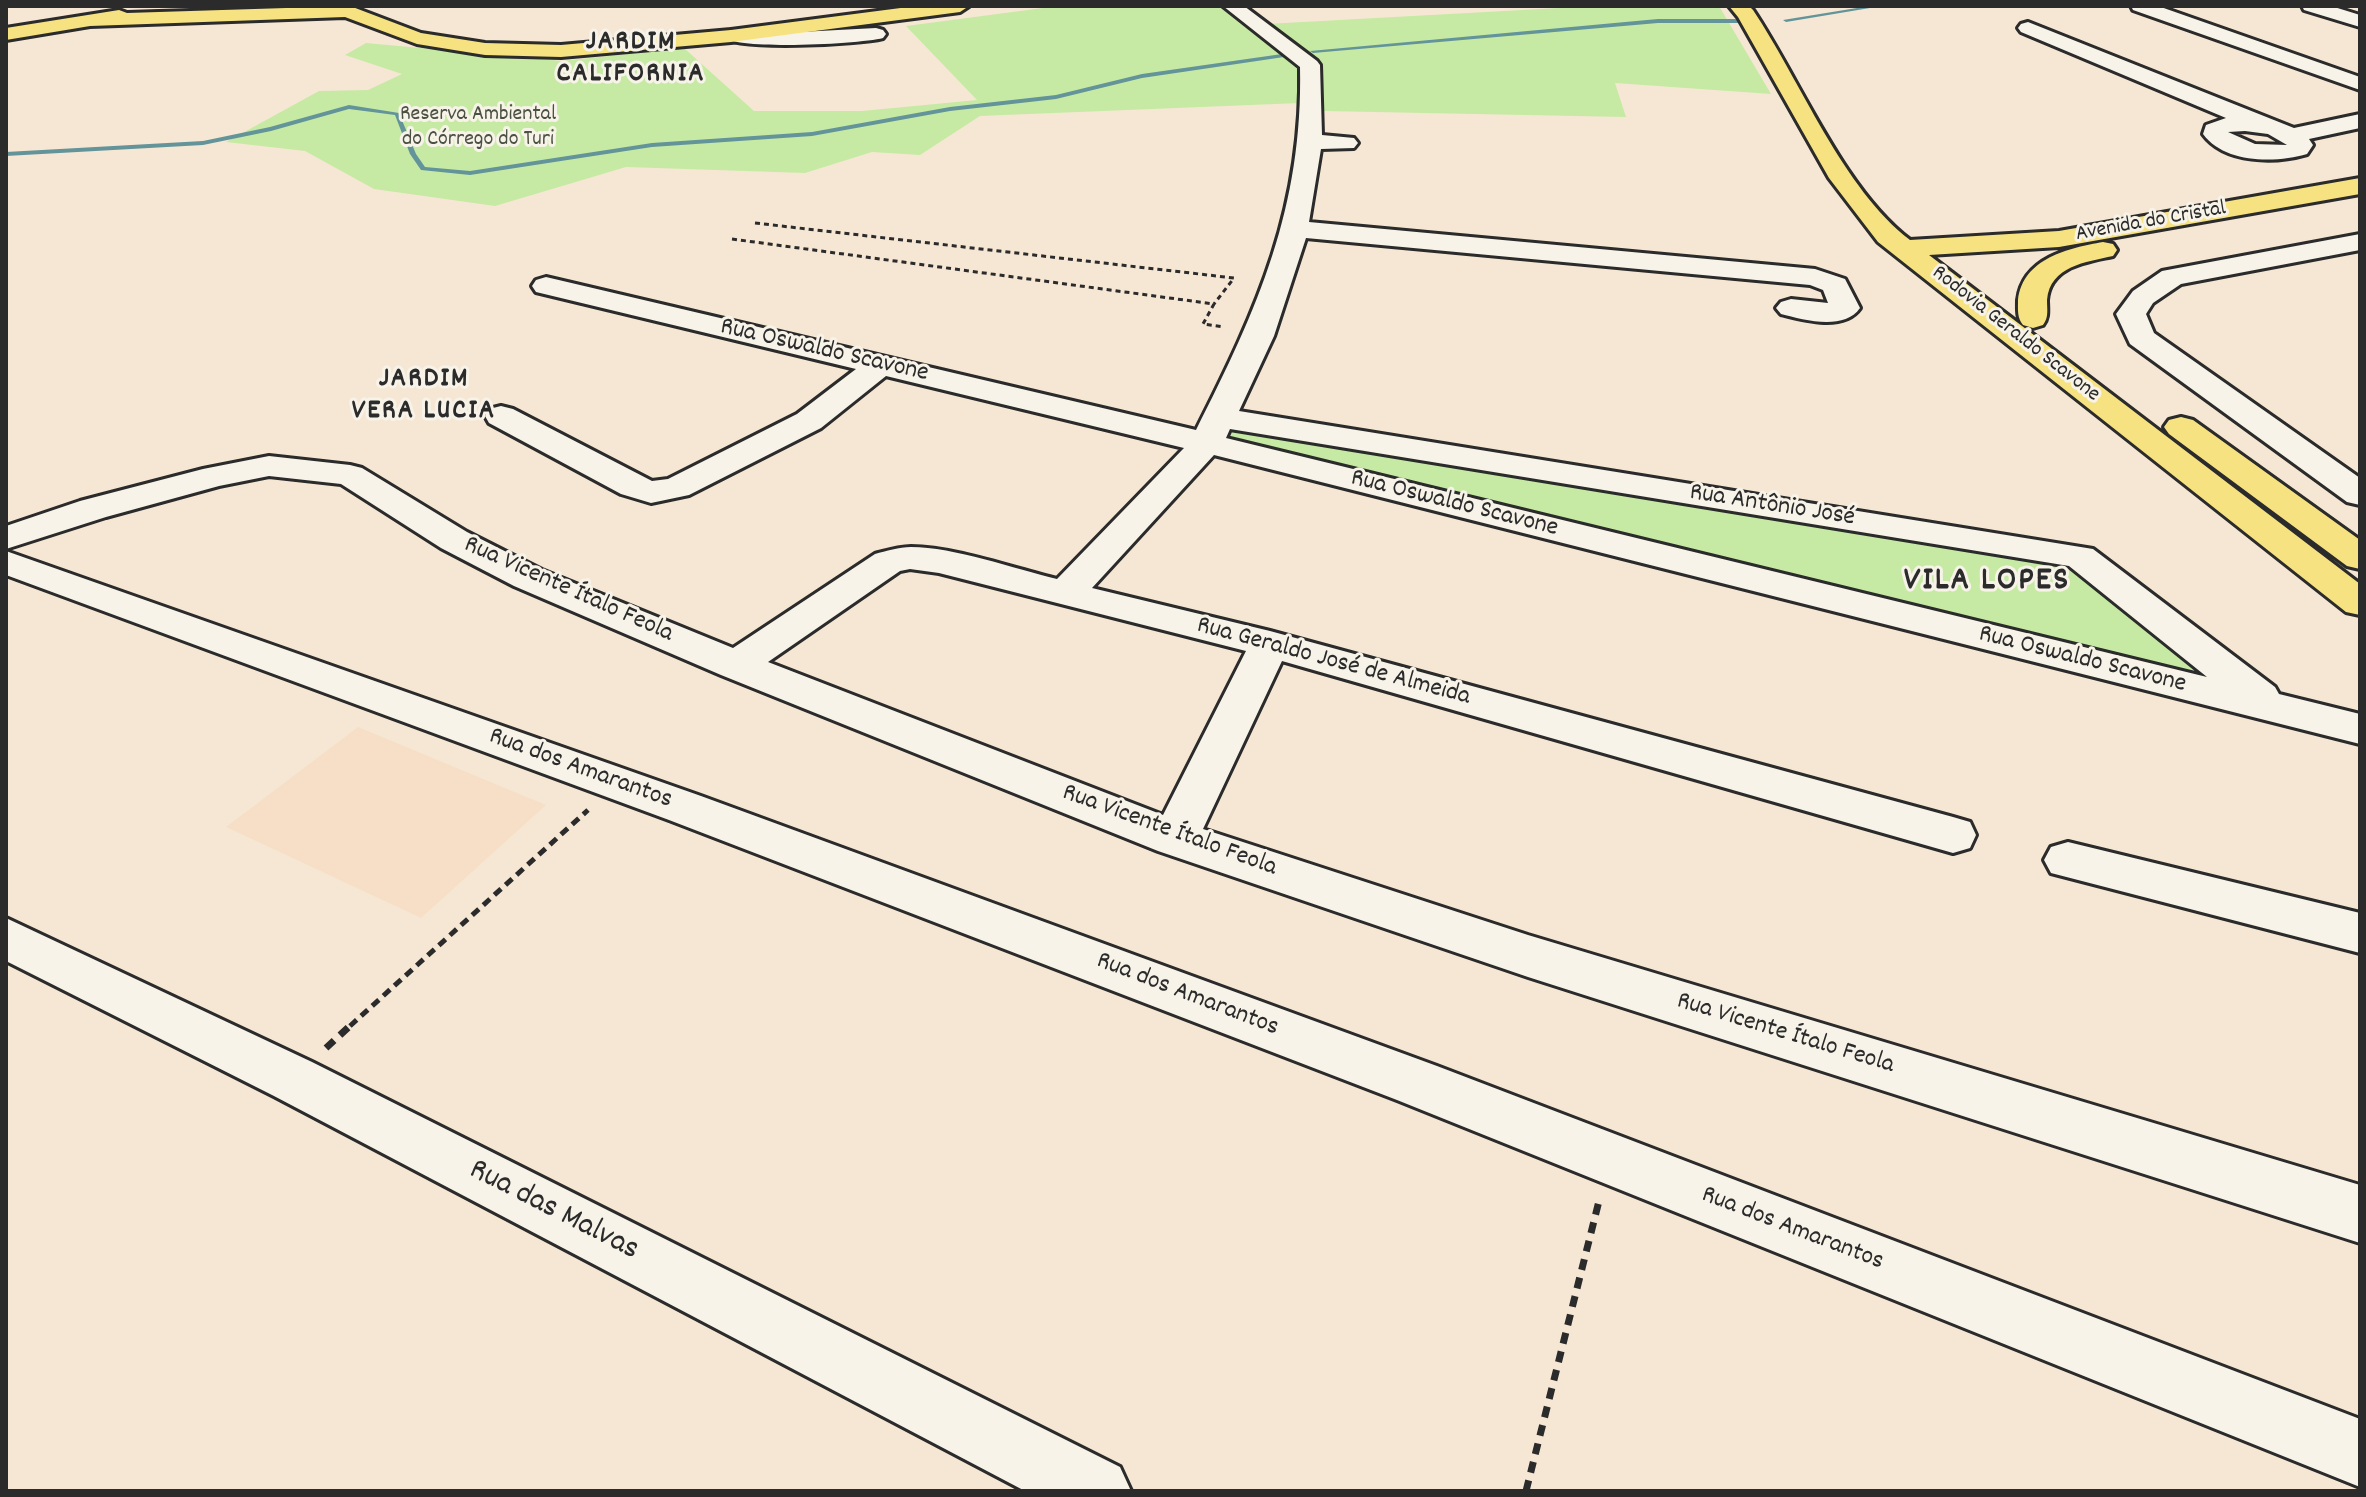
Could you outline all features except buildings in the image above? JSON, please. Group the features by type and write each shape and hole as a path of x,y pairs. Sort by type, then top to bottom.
{"main road":[{"path":"6,34 181,6"},
{"path":"92,21 203,10 346,9 417,38 485,49 561,51 731,36 960,6"},
{"name":"Rodovia Geraldo Scavone","path":"1738,6 1746,14 1841,178 1887,236 1925,236 2134,393"},
{"path":"1773,6 1771,13 1843,128"},
{"name":"Avenida do Cristal","path":"1925,236 2059,239 2360,186"},
{"name":"Avenida do Cristal","path":"2033,319 2034,291 2047,270 2079,254 2360,205"},
{"name":"Rodovia Geraldo Scavone","path":"1925,236 2360,603"},
{"path":"2159,411 2360,558"}],"street":[{"path":"1067,592 1214,431 1261,330 1294,229 1310,142 1312,114 1308,61 1232,6"},
{"path":"2140,6 2360,84"},
{"path":"2311,6 2360,21"},
{"path":"2028,28 2291,136 2301,145 2299,149 2270,152 2230,143 2220,139 2214,130 2225,125 2265,126"},
{"path":"731,36 762,40 876,34"},
{"path":"2291,136 2360,121"},
{"path":"1310,142 1346,143"},
{"path":"1294,229 1815,277 1835,285 1845,308 1837,313 1791,308"},
{"path":"2360,242 2172,277 2143,297 2131,314 2141,338 2360,494"},
{"path":"2325,248 2360,266"},
{"name":"Rua Oswaldo Scavone","path":"546,286 879,366 1214,431 2360,729"},
{"path":"501,416 633,487 651,492 677,488 809,421 879,366"},
{"name":"Rua Antônio José","path":"1214,431 2080,557 2275,709"},
{"name":"Rua Vicente Ítalo Feola","path":"6,538 93,509 256,468 308,468 350,475 454,540 528,578 736,665 1175,838 1528,956 2360,1214"},
{"name":"Rua Geraldo José de Almeida","path":"736,665 888,562 910,558 939,562 1270,644 1953,835"},
{"name":"Rua dos Amarantos","path":"6,562 618,784 1417,1083 2360,1453"},
{"path":"1175,838 1270,644"},
{"path":"2068,860 2360,933"},
{"name":"Rua das Malvas","path":"6,938 293,1079 1096,1491"}],"path":[{"path":"755,223 1234,278 1203,324 1261,330"},
{"path":"732,239 1214,304"},
{"path":"293,1079 618,784"},
{"path":"1526,1491 1610,1158"}],"shaded area":[{"path":"358,727 546,805 421,918 226,827"}],"green space":[{"name":"Reserva Ambiental do Córrego do Turi","path":"1058,6 1221,6 1248,25 1595,6 1719,6 1771,94 1615,83 1626,117 1324,111 1300,103 980,116 920,155 872,152 805,173 626,167 495,206 374,189 305,151 226,142 319,91 368,90 402,74 345,55 366,43 562,61 684,48 754,111 862,111 977,100 906,26"},
{"path":"1221,418 2080,557 2275,709 1207,443"}],"waterway":[{"path":"1786,20 1879,6"},
{"path":"1313,51 1658,21 1739,21"},
{"path":"6,154 203,143 271,129 349,107 397,114 413,154 423,169 470,173 652,145 812,134 950,109 1056,97 1142,76 1282,56"}],"district":[{"name":"JARDIM CALIFORNIA","path":"631,60"},
{"name":"JARDIM VERA LUCIA","path":"424,397"},
{"name":"VILA LOPES","path":"1987,583"}]}
